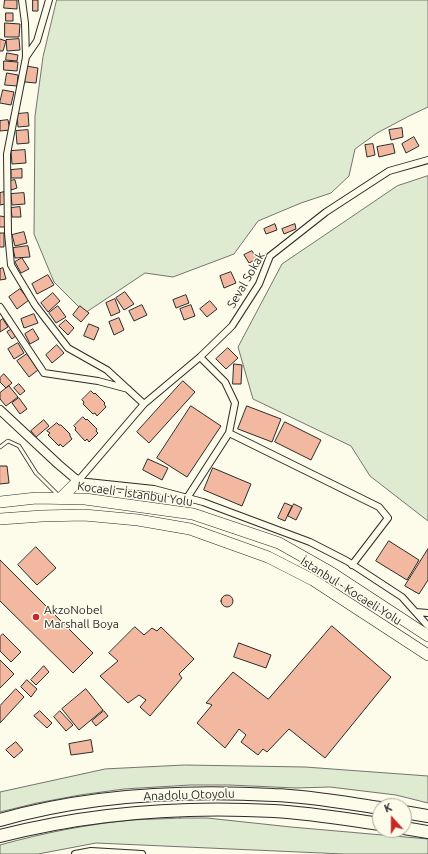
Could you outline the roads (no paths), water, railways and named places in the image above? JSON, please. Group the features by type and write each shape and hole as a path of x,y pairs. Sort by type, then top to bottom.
{"highway":[{"path":"61,498 78,481"},
{"name":"Kocaeli - İstanbul Yolu","path":"0,502 36,498 85,498 193,514 279,543 332,573 428,636"},
{"name":"İstanbul - Kocaeli Yolu","path":"0,519 84,515 138,520 190,529 268,557 313,580 428,655"},
{"name":"Anadolu Otoyolu","path":"0,820 83,802 143,796 203,793 276,795 372,807"},
{"name":"Anadolu Otoyolu","path":"0,836 85,818 148,812 204,810 275,811 372,823"},
{"path":"412,813 428,816"},
{"path":"412,829 428,832"}],"street":[{"path":"22,0 25,23 26,57 7,154 8,233 11,265 35,305 68,348 107,370 144,404"},
{"path":"26,57 36,41 49,0"},
{"name":"Seval Sokak","path":"78,481 144,404 200,357 232,326 259,284 270,256 326,212 389,171 428,160"},
{"path":"0,307 44,373 98,381 128,389"},
{"path":"187,498 228,432 235,403 225,382 200,357"},
{"path":"0,410 78,481 154,489 203,502 310,542 352,565 402,597 428,626"},
{"path":"228,432 379,508 388,518 352,565"},
{"path":"416,612 428,613"},
{"path":"75,854 91,851 142,854"}],"lane":[{"path":"0,447 8,441 19,446 36,473 61,498"}],"place":[{"name":"AkzoNobel Marshall Boya","path":"36,617"}]}
